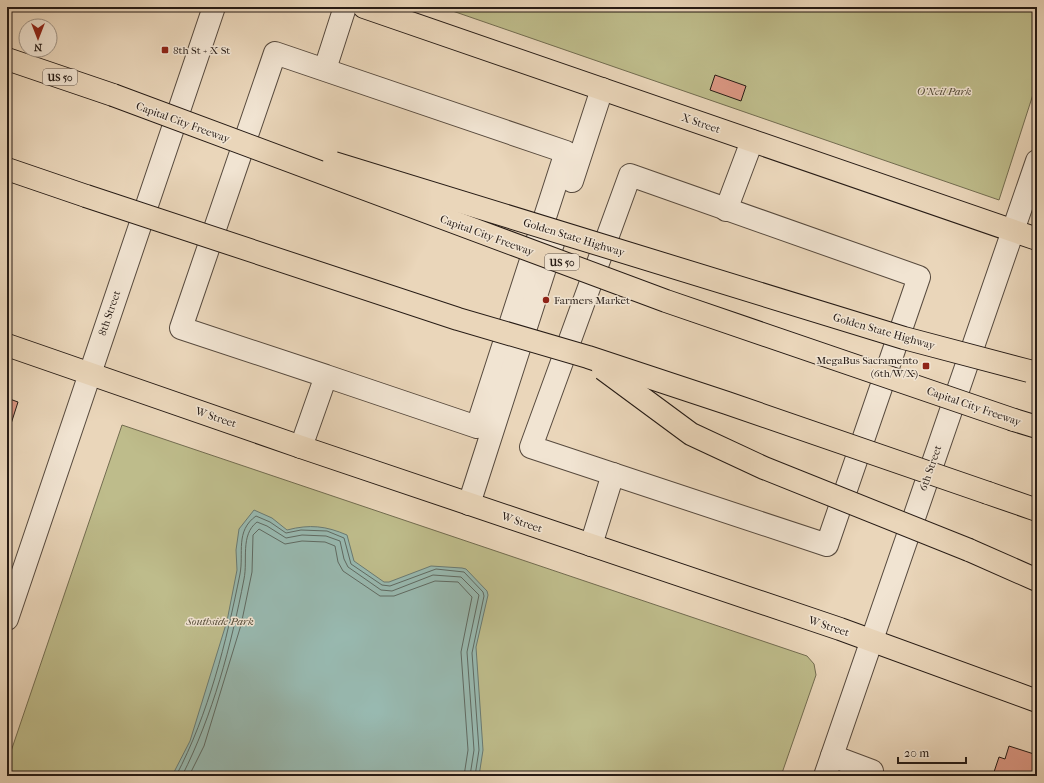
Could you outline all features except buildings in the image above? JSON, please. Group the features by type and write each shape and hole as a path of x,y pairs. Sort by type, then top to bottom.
{"main road":[{"name":"X Street","path":"364,7 1037,239"},
{"name":"Capital City Freeway","path":"7,59 113,95 666,301 1037,427"},
{"name":"Golden State Highway","path":"113,95 904,338 1033,373"},
{"path":"7,169 458,319 588,357 1037,510"},
{"name":"W Street","path":"7,345 301,447 872,640 1037,701"},
{"path":"588,357 691,434 764,468 969,550 1037,580"},
{"path":"999,687 1037,684"}],"street":[{"name":"8th Street","path":"7,619 13,579 89,373 214,7"},
{"path":"325,69 345,7"},
{"path":"275,53 325,69 566,152 477,427 181,328 275,53"},
{"path":"469,504 602,89"},
{"path":"726,210 752,141"},
{"name":"6th Street","path":"828,766 1037,161"},
{"path":"630,175 726,210 920,277 827,546 531,447 630,175"},
{"path":"301,447 326,376"},
{"path":"590,545 613,474"},
{"path":"828,766 872,771"}],"green space":[{"name":"O'Neil Park","path":"441,7 1037,7 1037,82 999,200"},
{"name":"Southside Park","path":"122,425 807,656 814,664 816,675 781,776 7,776 7,763"}],"water":[{"path":"254,510 272,518 287,530 303,527 318,527 347,535 354,561 384,582 389,582 431,566 462,568 466,569 487,591 488,595 476,647 483,750 479,776 172,776 190,741 227,621 237,570 236,550 239,529"}],"place":[{"name":"8th St + X St","path":"165,50"},
{"name":"Farmers Market","path":"546,300"},
{"name":"MegaBus Sacramento (6th/W/X)","path":"926,366"}]}
